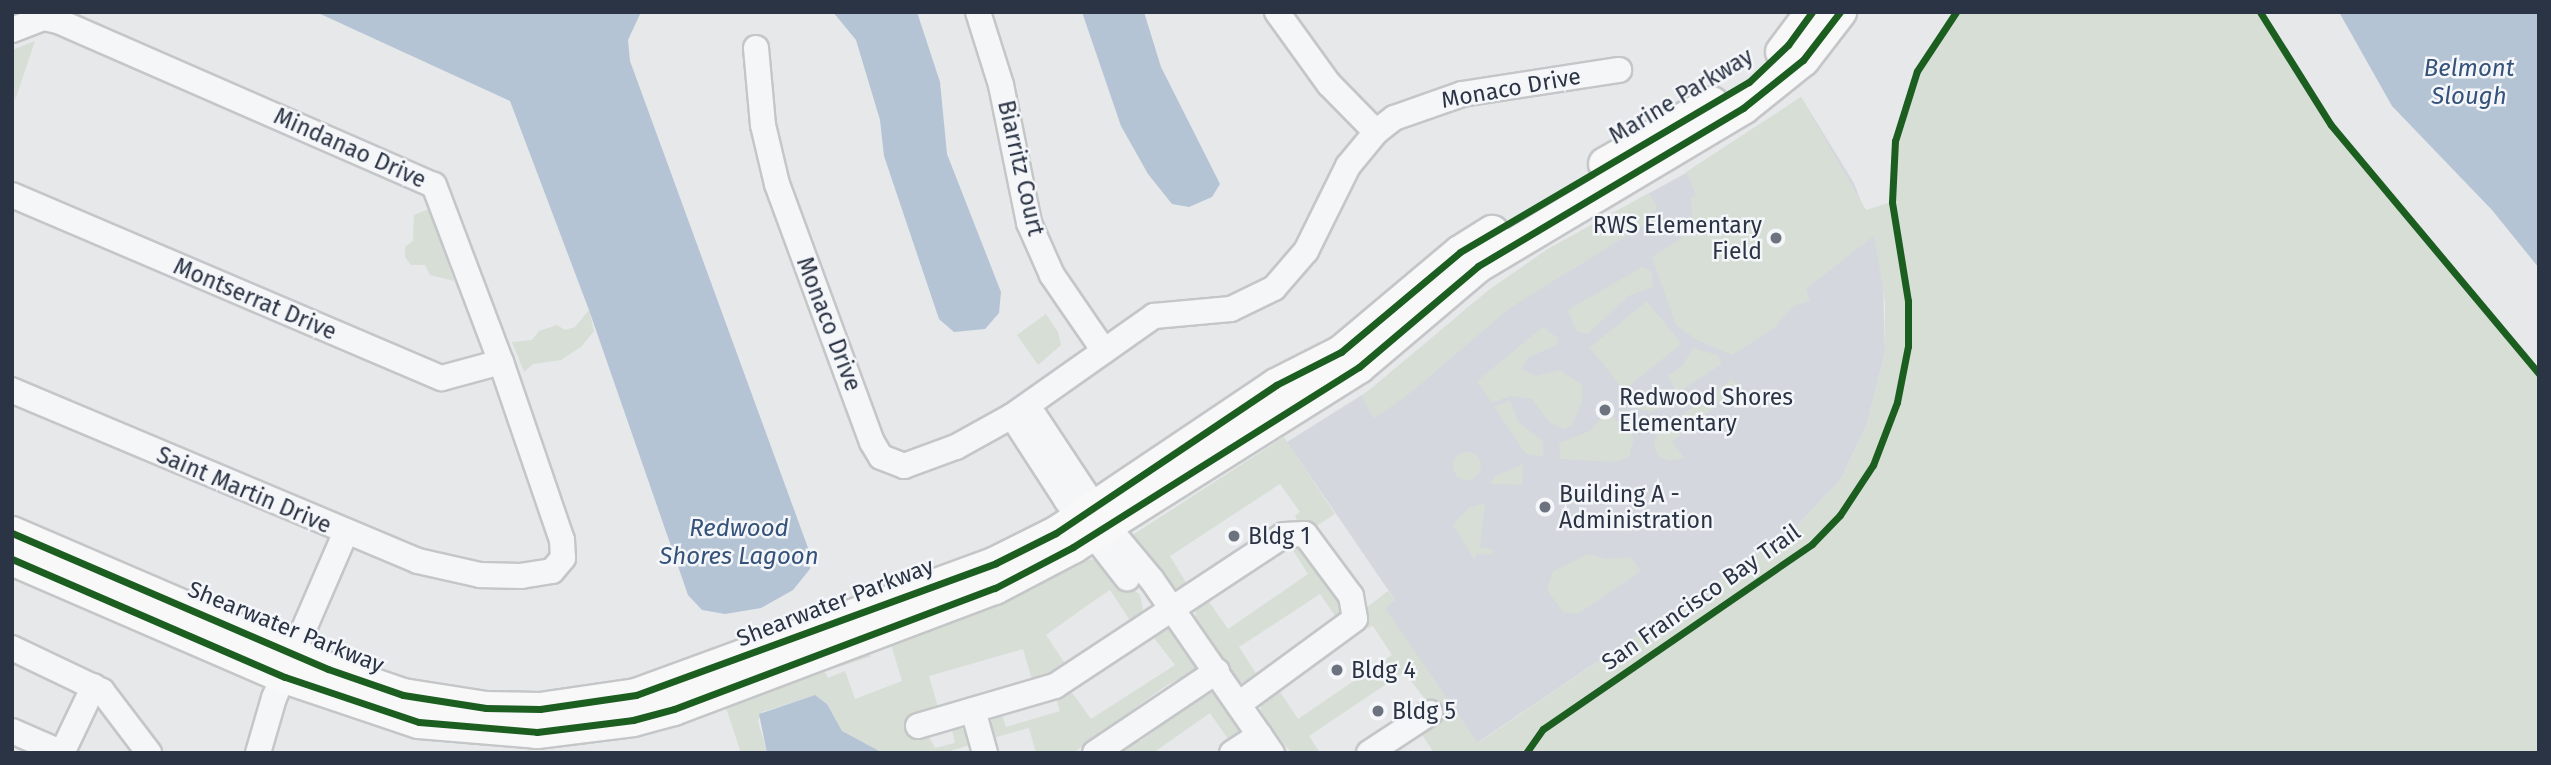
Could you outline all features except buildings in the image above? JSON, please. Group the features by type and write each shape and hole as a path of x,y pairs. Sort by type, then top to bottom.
{"main road":[{"name":"Marine Parkway","path":"1590,173 1749,82 1788,46 1812,12"},
{"name":"Marine Parkway","path":"1656,166 1773,86 1803,60 1840,12"},
{"path":"1590,173 1626,166 1656,166"},
{"name":"Shearwater Parkway","path":"12,559 289,666 444,703 540,709 579,705 672,684 996,563 1093,522 1359,367 1478,266 1656,166"},
{"name":"Shearwater Parkway","path":"1093,522 1276,385 1341,352 1460,252 1590,173"},
{"name":"Shearwater Parkway","path":"12,533 289,666"}],"street":[{"name":"Biarritz Court","path":"978,12 1000,85 1029,223 1052,275 1104,351"},
{"path":"1277,12 1329,84 1376,132"},
{"name":"Mindanao Drive","path":"12,30 44,18 58,20 431,182 442,197 562,540 561,562"},
{"name":"Monaco Drive","path":"756,48 768,160 876,450 889,462 914,464 1020,411 1154,316 1231,309 1274,288 1306,251 1330,197 1376,132 1411,110 1452,96 1619,70"},
{"name":"Montserrat Drive","path":"12,195 442,378 501,362"},
{"name":"Saint Martin Drive","path":"12,390 345,534 418,561 480,575 539,574 561,562"},
{"path":"1020,411 1133,583 1173,609 1266,744 1232,753"},
{"path":"258,753 289,666 345,534"},
{"path":"918,726 1055,686 1286,534 1305,534 1319,549 1352,599 1355,619 1240,704"},
{"path":"12,648 94,686 118,708 149,753"},
{"path":"1095,753 1217,671"},
{"path":"12,731 62,753 94,686"},
{"path":"973,710 985,753"},
{"path":"1374,751 1430,713"}],"shaded area":[{"path":"1956,12 2260,12 2331,125 2539,379 2539,753 1434,753 1421,733 1392,753 1439,717 1404,672 1309,736 1320,753 1292,753 1260,715 1262,701 1278,689 1298,719 1392,655 1373,626 1368,628 1364,623 1366,608 1388,591 1395,600 1385,608 1478,743 1795,528 1841,479 1867,424 1885,352 1885,302 1874,236 1806,289 1810,301 1794,306 1773,329 1732,355 1695,339 1676,325 1652,257 1679,240 1692,223 1691,198 1696,195 1686,172 1801,97 1866,210 1892,202 1895,141 1907,95 1930,47"},
{"path":"35,41 15,100 12,50"},
{"name":"Redwood Shores Elementary","path":"1801,97 1854,183 1874,236 1883,283 1885,352 1867,424 1841,479 1795,528 1477,743 1384,608 1395,600 1287,442 1389,378 1468,307 1548,249 1713,158"},
{"path":"1649,193 1657,207 1649,222 1510,308 1409,394 1375,418 1371,415 1362,396 1490,289 1548,249"},
{"path":"429,209 454,281 430,275 425,265 411,265 405,257 405,247 413,241 414,215"},
{"path":"1642,267 1651,271 1654,287 1628,296 1588,334 1576,331 1568,310"},
{"path":"1647,301 1682,344 1624,390 1589,348"},
{"path":"589,310 594,331 582,346 561,360 533,364 524,372 512,342 532,340 539,331 557,325 565,330 575,327"},
{"path":"1046,314 1058,332 1061,345 1038,365 1017,335"},
{"path":"1543,327 1558,338 1557,345 1529,357 1521,369 1536,376 1560,370 1582,385 1582,401 1573,424 1565,429 1550,423 1532,399 1510,396 1492,403 1477,381"},
{"path":"1693,348 1718,355 1722,364 1677,393 1668,376 1683,365"},
{"path":"1732,379 1739,387 1672,442 1684,458 1669,461 1659,457 1654,446 1658,432"},
{"path":"1654,386 1665,390 1668,402 1652,412 1629,406 1629,400 1645,396"},
{"path":"1510,400 1518,422 1543,441 1543,457 1526,454 1494,407"},
{"path":"1607,411 1634,438 1629,457 1615,462 1560,459 1559,443 1590,431"},
{"path":"1284,437 1335,514 1313,528 1299,524 1295,516 1300,512 1280,484 1170,556 1190,589 1173,593 1131,536"},
{"path":"1467,452 1477,456 1481,466 1477,476 1467,480 1457,476 1453,466 1457,456"},
{"path":"1523,464 1522,485 1490,484 1495,476"},
{"path":"1485,503 1480,548 1493,549 1492,555 1476,554 1475,561 1453,525 1468,508"},
{"path":"1296,542 1344,603 1340,623 1320,594 1239,647 1259,678 1240,683 1195,622 1196,609 1207,599 1228,629 1308,574 1289,544"},
{"path":"1589,554 1606,559 1630,557 1641,571 1578,614 1563,612 1547,590 1553,571"},
{"path":"1081,559 1099,560 1140,595 1143,611 1131,622 1110,590 1046,635 1066,665 1033,683 1023,649 929,676 939,711 928,735 935,748 955,743 952,730 957,727 967,731 973,744 944,753 883,753 842,731 827,704 815,695 762,712 758,721 767,753 741,753 725,705 823,668 828,678 845,671 855,699 902,681 890,641"},
{"path":"1160,628 1174,628 1197,670 1167,685 1073,753 1036,753 1029,728 993,738 990,723 995,716 1002,715 1006,727 1060,711 1056,698 1070,690 1091,719 1175,665 1151,634"},
{"path":"868,648 871,657 827,671 824,662"},
{"path":"1209,690 1214,690 1240,725 1239,734 1230,742 1210,713 1153,753 1113,753 1131,741 1141,741"}],"water":[{"name":"Redwood Shores Lagoon","path":"316,12 641,12 628,40 630,61 811,556 810,569 793,590 761,608 725,614 702,610 688,595 589,310 510,101"},
{"path":"833,12 917,12 940,82 947,154 1001,292 999,313 985,329 954,332 939,319 884,156 880,120 856,40"},
{"path":"1082,12 1144,12 1161,67 1220,184 1212,197 1189,207 1172,204 1148,174 1121,126"},
{"name":"Belmont Slough","path":"2339,12 2539,12 2539,268 2492,210 2392,106"},
{"path":"815,695 827,704 842,731 883,753 767,753 759,714"}],"cycle path":[{"path":"12,533 328,669 403,695 486,708 540,709 636,695 996,563 1056,533 1276,385 1341,352 1460,252 1749,82 1788,45 1812,12"},
{"path":"12,559 285,677 419,722 537,732 633,720 674,709 995,588 1073,547 1359,367 1478,266 1743,108 1803,60 1840,12"},
{"name":"San Francisco Bay Trail","path":"1526,753 1543,729 1812,544 1840,515 1873,465 1897,402 1908,346 1908,301 1892,202 1895,141 1917,71 1956,12"},
{"path":"2260,12 2331,125 2539,374"}],"place":[{"name":"RWS Elementary Field","path":"1776,238"},
{"name":"Redwood Shores Elementary","path":"1605,410"},
{"name":"Building A - Administration","path":"1545,507"},
{"name":"Bldg 1","path":"1234,536"},
{"name":"Bldg 4","path":"1337,670"},
{"name":"Bldg 5","path":"1378,711"}]}
